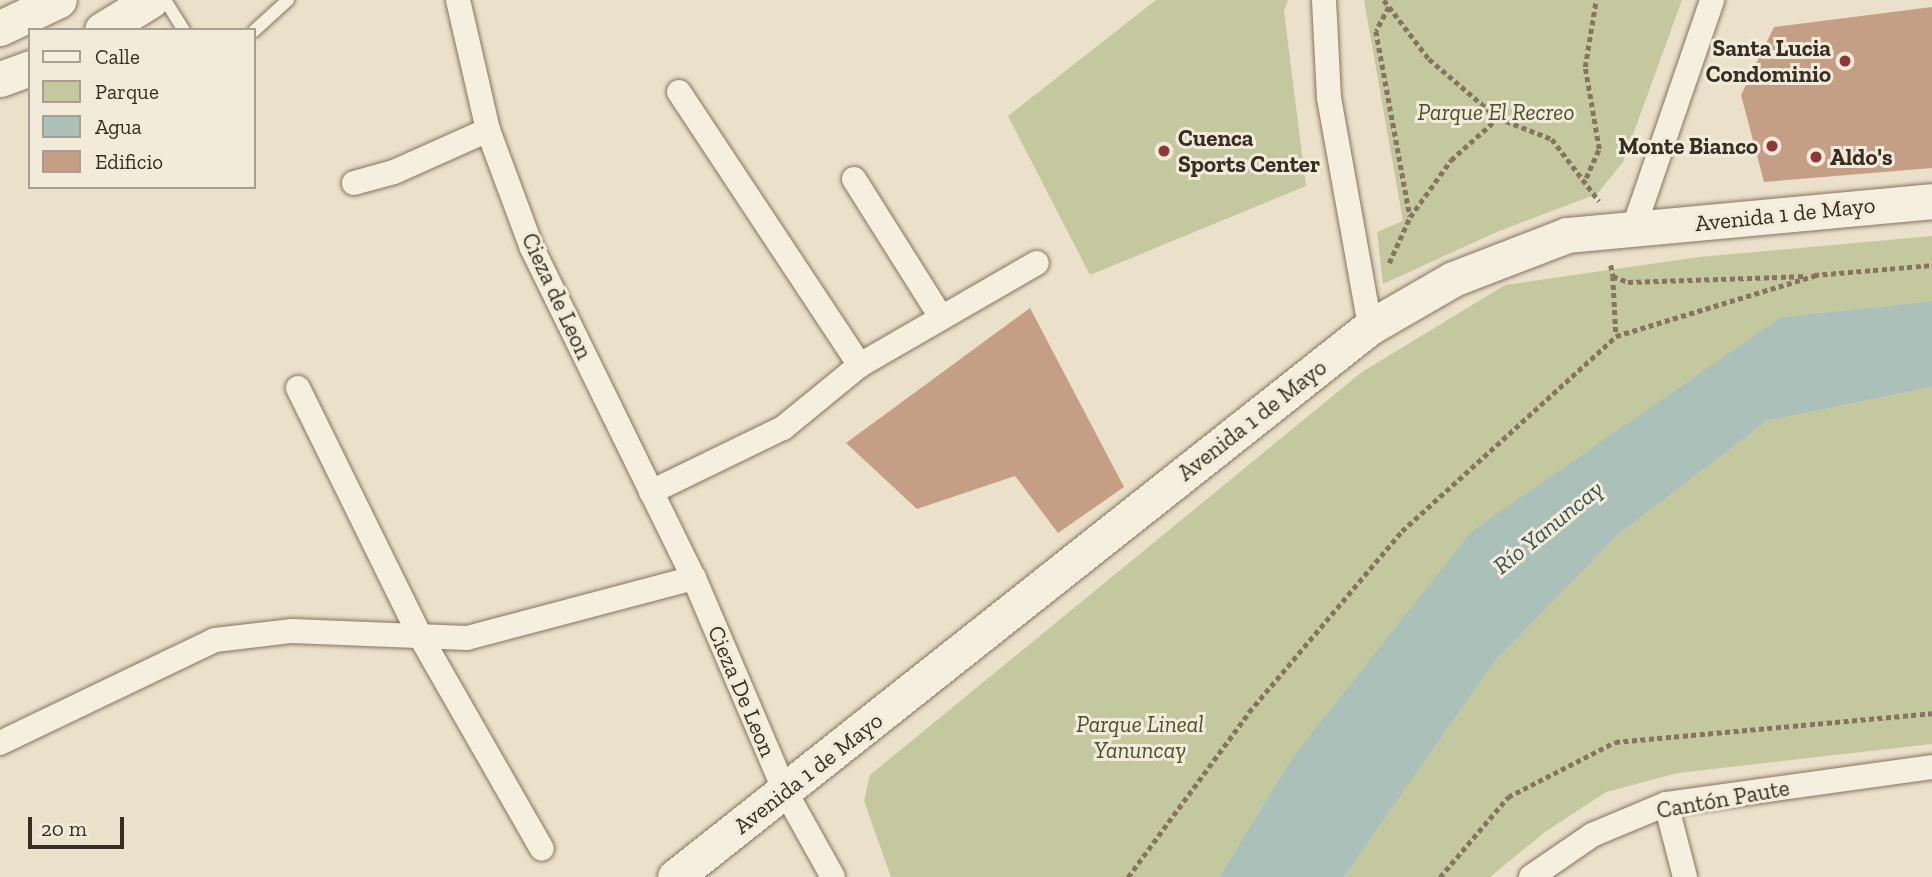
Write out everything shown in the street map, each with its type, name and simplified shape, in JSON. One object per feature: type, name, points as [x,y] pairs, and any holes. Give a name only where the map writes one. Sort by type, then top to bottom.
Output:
[{"type":"main road","points":[[0,28],[59,0]]},
{"type":"main road","points":[[105,28],[151,0]]},
{"type":"main road","points":[[0,79],[28,69]]},
{"type":"main road","name":"Avenida 1 de Mayo","points":[[675,877],[1370,327],[1485,265],[1567,235],[1932,201]]},
{"type":"street","name":"Cieza de Leon","points":[[458,0],[488,130],[532,248],[694,578]]},
{"type":"street","points":[[1324,0],[1329,98],[1370,327]]},
{"type":"street","points":[[1619,231],[1712,0]]},
{"type":"street","points":[[679,92],[860,365]]},
{"type":"street","points":[[354,183],[394,172],[488,130]]},
{"type":"street","points":[[854,179],[941,317]]},
{"type":"street","points":[[651,492],[783,428],[860,365],[1037,263]]},
{"type":"street","points":[[298,388],[420,636],[542,849]]},
{"type":"street","points":[[0,743],[215,640],[292,631],[420,636],[487,635],[694,578]]},
{"type":"street","name":"Cieza De Leon","points":[[694,578],[785,791],[833,877]]},
{"type":"street","name":"Cantón Paute","points":[[1537,874],[1592,835],[1666,804],[1932,767]]},
{"type":"street","points":[[1666,804],[1685,877]]},
{"type":"lane","points":[[165,0],[183,28]]},
{"type":"lane","points":[[256,28],[288,0]]},
{"type":"path","points":[[1384,0],[1429,59],[1498,118],[1552,139],[1597,194]]},
{"type":"path","points":[[1586,178],[1599,149],[1585,67],[1596,0]]},
{"type":"path","points":[[1389,7],[1376,31],[1410,217]]},
{"type":"path","points":[[1387,267],[1410,217],[1451,160],[1498,118]]},
{"type":"path","points":[[1616,336],[1614,276],[1619,231]]},
{"type":"path","points":[[1614,276],[1628,282],[1817,275],[1932,265]]},
{"type":"path","points":[[1128,877],[1249,712],[1402,531],[1616,336],[1817,275]]},
{"type":"path","points":[[1440,877],[1508,797],[1615,742],[1932,713]]},
{"type":"green space","name":"Cuenca Sports Center","points":[[1156,0],[1288,0],[1284,11],[1306,186],[1090,275],[1008,116]]},
{"type":"green space","name":"Parque El Recreo","points":[[1364,0],[1682,0],[1623,162],[1597,194],[1499,231],[1383,284],[1377,232],[1403,221]]},
{"type":"green space","name":"Parque Lineal Yanuncay","points":[[1932,236],[1932,301],[1781,317],[1292,758],[1219,877],[891,877],[864,801],[870,775],[1362,372],[1505,285],[1699,257]]},
{"type":"green space","points":[[1932,387],[1932,744],[1678,773],[1606,792],[1545,832],[1490,877],[1344,877],[1495,661],[1619,534],[1767,421]]},
{"type":"water","name":"Río Yanuncay","points":[[1932,301],[1932,387],[1767,421],[1619,534],[1495,661],[1344,877],[1219,877],[1292,758],[1472,531],[1781,317]]},
{"type":"building","name":"Santa Lucia Condominio","points":[[1932,7],[1932,168],[1764,182],[1741,95],[1774,27]]},
{"type":"building","points":[[1030,308],[1124,487],[1058,533],[1015,476],[917,509],[846,443]]},
{"type":"place","name":"Santa Lucia Condominio","points":[[1845,61]]},
{"type":"place","name":"Monte Bianco","points":[[1772,146]]},
{"type":"place","name":"Cuenca Sports Center","points":[[1164,151]]},
{"type":"place","name":"Aldo's","points":[[1816,157]]}]
